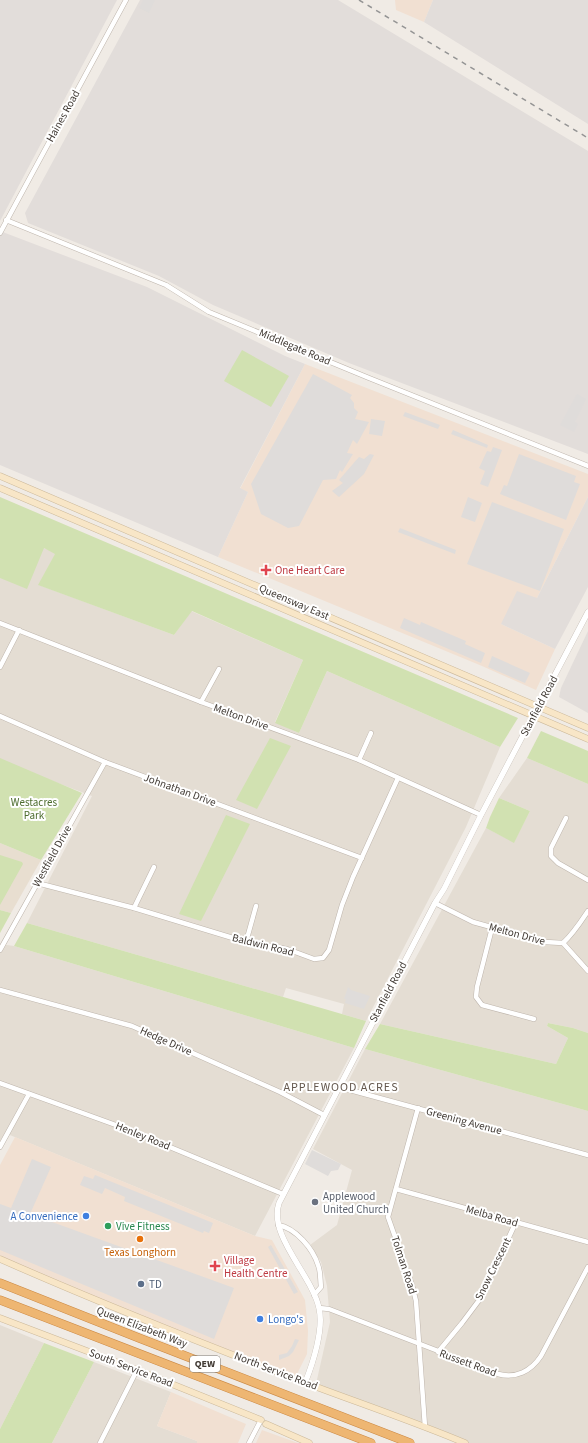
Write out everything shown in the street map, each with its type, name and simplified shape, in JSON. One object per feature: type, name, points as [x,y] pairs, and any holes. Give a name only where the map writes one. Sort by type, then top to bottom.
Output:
[{"type":"highway","name":"Queen Elizabeth Way","points":[[0,1283],[410,1443]]},
{"type":"highway","name":"QEW","points":[[0,1300],[371,1443]]},
{"type":"main road","name":"Queensway East","points":[[0,476],[588,728]]},
{"type":"main road","name":"Queensway East","points":[[0,488],[588,739]]},
{"type":"main road","name":"North Service Road","points":[[0,1259],[162,1328],[465,1443]]},
{"type":"main road","name":"South Service Road","points":[[0,1318],[137,1370],[264,1422],[309,1443]]},
{"type":"street","name":"Haines Road","points":[[0,233],[126,0]]},
{"type":"street","name":"Middlegate Road","points":[[6,220],[166,284],[209,312],[588,466]]},
{"type":"street","name":"Stanfield Road","points":[[305,1383],[318,1338],[319,1308],[314,1295],[283,1238],[278,1225],[277,1209],[283,1194],[324,1115],[435,903],[444,889],[481,815],[588,612]]},
{"type":"street","name":"Melton Drive","points":[[0,623],[201,702],[359,760],[481,815]]},
{"type":"street","points":[[0,666],[19,630]]},
{"type":"street","points":[[201,702],[219,670]]},
{"type":"street","name":"Johnathan Drive","points":[[0,716],[105,762],[362,858]]},
{"type":"street","points":[[359,760],[371,733]]},
{"type":"street","name":"Westfield Drive","points":[[0,950],[105,762]]},
{"type":"street","name":"Baldwin Road","points":[[38,883],[134,908],[246,942],[287,949],[314,960],[323,958],[327,955],[329,950],[342,905],[398,778]]},
{"type":"street","points":[[566,818],[551,848],[551,856],[558,863],[588,880]]},
{"type":"street","points":[[134,908],[154,867]]},
{"type":"street","name":"Melton Drive","points":[[435,903],[473,922],[546,942],[563,944]]},
{"type":"street","points":[[246,942],[256,906]]},
{"type":"street","points":[[588,912],[576,930],[563,944],[588,971]]},
{"type":"street","points":[[492,928],[477,986],[476,997],[482,1005],[534,1019]]},
{"type":"street","name":"Hedge Drive","points":[[0,990],[132,1026],[280,1092],[324,1115]]},
{"type":"street","name":"Henley Road","points":[[0,1083],[124,1128],[283,1194]]},
{"type":"street","name":"Greening Avenue","points":[[339,1087],[588,1155]]},
{"type":"street","points":[[0,1147],[29,1094]]},
{"type":"street","name":"Tolman Road","points":[[418,1108],[388,1217],[412,1285],[416,1301],[425,1427]]},
{"type":"street","name":"Melba Road","points":[[396,1189],[588,1242]]},
{"type":"street","name":"Snow Crescent","points":[[438,1352],[480,1299],[516,1222]]},
{"type":"street","points":[[278,1225],[294,1232],[312,1251],[319,1266],[321,1287],[314,1295]]},
{"type":"street","name":"Russett Road","points":[[319,1308],[329,1309],[438,1352],[504,1375],[516,1374],[531,1368],[541,1356],[588,1267]]},
{"type":"street","points":[[100,1443],[137,1370]]},
{"type":"street","points":[[249,1443],[264,1422]]},
{"type":"shaded area","points":[[0,0],[117,0],[0,221]]},
{"type":"shaded area","points":[[140,0],[338,0],[588,151],[588,454],[349,363],[213,305],[159,276],[28,223],[25,213]]},
{"type":"shaded area","points":[[143,0],[155,0],[149,13],[139,8]]},
{"type":"shaded area","points":[[395,0],[433,0],[424,22],[396,10]]},
{"type":"shaded area","points":[[433,0],[588,0],[588,124],[424,22]]},
{"type":"shaded area","points":[[0,231],[147,287],[285,356],[305,364],[240,488],[248,492],[218,557],[0,465]]},
{"type":"shaded area","points":[[305,364],[588,474],[588,497],[537,598],[501,624],[555,649],[536,690],[482,666],[218,557],[248,492],[240,489]]},
{"type":"shaded area","points":[[313,374],[352,395],[350,398],[354,403],[354,408],[358,412],[355,419],[369,422],[357,444],[353,440],[347,453],[353,454],[342,472],[340,470],[336,479],[323,480],[299,526],[288,528],[261,514],[251,484]]},
{"type":"shaded area","points":[[577,394],[586,399],[575,422],[578,424],[574,432],[560,425]]},
{"type":"shaded area","points":[[405,412],[440,425],[438,429],[403,416]]},
{"type":"shaded area","points":[[371,419],[385,421],[382,436],[369,434]]},
{"type":"shaded area","points":[[453,430],[488,445],[487,448],[451,434]]},
{"type":"shaded area","points":[[493,447],[502,450],[488,487],[480,484],[485,471],[479,468],[487,451],[491,452]]},
{"type":"shaded area","points":[[370,454],[374,455],[364,474],[339,497],[332,491],[343,483],[339,480],[359,457],[364,459]]},
{"type":"shaded area","points":[[519,454],[576,476],[574,482],[580,484],[566,520],[500,494],[504,485],[507,486]]},
{"type":"shaded area","points":[[468,497],[482,503],[475,522],[461,517]]},
{"type":"shaded area","points":[[588,497],[588,587],[555,649],[501,624],[517,591],[537,598]]},
{"type":"shaded area","points":[[492,502],[564,529],[540,591],[467,564]]},
{"type":"shaded area","points":[[400,528],[456,550],[455,554],[398,532]]},
{"type":"shaded area","points":[[0,530],[56,553],[39,585],[174,635],[191,611],[303,660],[275,722],[299,733],[327,671],[500,747],[466,827],[366,1021],[342,1014],[344,1004],[286,988],[283,997],[27,923],[92,796],[0,761]]},
{"type":"shaded area","points":[[404,618],[420,625],[421,622],[466,641],[465,644],[485,653],[481,663],[400,628]]},
{"type":"shaded area","points":[[588,631],[588,713],[559,697],[561,688]]},
{"type":"shaded area","points":[[492,656],[530,673],[525,683],[488,667]]},
{"type":"shaded area","points":[[527,758],[588,784],[588,1033],[573,1028],[548,1023],[547,1026],[568,1038],[556,1064],[380,1024],[486,828],[514,842],[530,811],[499,798]]},
{"type":"shaded area","points":[[0,843],[41,860],[11,913],[0,910]]},
{"type":"shaded area","points":[[0,944],[14,946],[354,1048],[255,1236],[5,1133],[0,1141]]},
{"type":"shaded area","points":[[348,987],[351,990],[370,996],[364,1009],[345,1003],[346,999],[344,999]]},
{"type":"shaded area","points":[[365,1049],[588,1111],[588,1443],[464,1443],[316,1384],[330,1322],[327,1286],[321,1262],[310,1245],[337,1225],[352,1170],[313,1149]]},
{"type":"shaded area","points":[[15,1137],[255,1236],[272,1240],[305,1300],[308,1331],[307,1354],[296,1376],[0,1262],[0,1165]]},
{"type":"shaded area","points":[[312,1150],[341,1164],[338,1170],[331,1171],[328,1176],[305,1164]]},
{"type":"shaded area","points":[[32,1159],[51,1167],[30,1214],[234,1288],[214,1339],[0,1250],[0,1204],[11,1208]]},
{"type":"shaded area","points":[[95,1175],[213,1223],[209,1233],[204,1231],[203,1233],[124,1201],[125,1197],[105,1188],[102,1194],[80,1185],[84,1176],[93,1179]]},
{"type":"shaded area","points":[[271,1245],[298,1292],[294,1294],[268,1247]]},
{"type":"shaded area","points":[[0,1325],[44,1343],[0,1429]]},
{"type":"shaded area","points":[[295,1339],[299,1340],[293,1352],[289,1356],[279,1360],[279,1355],[287,1353]]},
{"type":"shaded area","points":[[94,1362],[171,1392],[157,1426],[197,1441],[197,1443],[52,1443]]},
{"type":"shaded area","points":[[171,1392],[246,1424],[238,1443],[197,1443],[197,1441],[157,1426]]},
{"type":"shaded area","points":[[262,1430],[298,1443],[256,1443]]},
{"type":"green space","points":[[242,350],[289,376],[271,407],[224,381]]},
{"type":"green space","points":[[0,497],[518,718],[500,747],[327,671],[299,733],[275,723],[303,660],[192,611],[174,635],[38,585],[55,554],[44,548],[27,589],[0,578]]},
{"type":"green space","points":[[541,731],[588,751],[588,784],[527,758]]},
{"type":"green space","points":[[270,738],[291,746],[257,809],[236,800]]},
{"type":"green space","name":"Westacres Park","points":[[0,758],[82,793],[41,860],[0,843]]},
{"type":"green space","points":[[499,798],[530,811],[514,843],[486,828]]},
{"type":"green space","points":[[226,815],[250,824],[201,921],[179,914]]},
{"type":"green space","points":[[0,855],[22,862],[23,864],[0,905]]},
{"type":"green space","points":[[0,910],[11,913],[0,933]]},
{"type":"green space","points":[[27,923],[366,1021],[354,1048],[14,946]]},
{"type":"green space","points":[[548,1023],[573,1028],[588,1033],[588,1111],[365,1049],[380,1024],[556,1064],[568,1038],[547,1026]]},
{"type":"green space","points":[[44,1343],[94,1362],[52,1443],[0,1443],[0,1429]]},
{"type":"railway","points":[[359,0],[588,138]]},
{"type":"place","name":"One Heart Care","points":[[266,570]]},
{"type":"place","name":"Applewood United Church","points":[[315,1202]]},
{"type":"place","name":"A Convenience","points":[[86,1216]]},
{"type":"place","name":"Vive Fitness","points":[[108,1226]]},
{"type":"place","name":"Texas Longhorn","points":[[140,1239]]},
{"type":"place","name":"Village Health Centre","points":[[215,1266]]},
{"type":"place","name":"TD","points":[[141,1284]]},
{"type":"place","name":"Longo's","points":[[260,1319]]},
{"type":"district","name":"APPLEWOOD ACRES","points":[[341,1087]]}]
